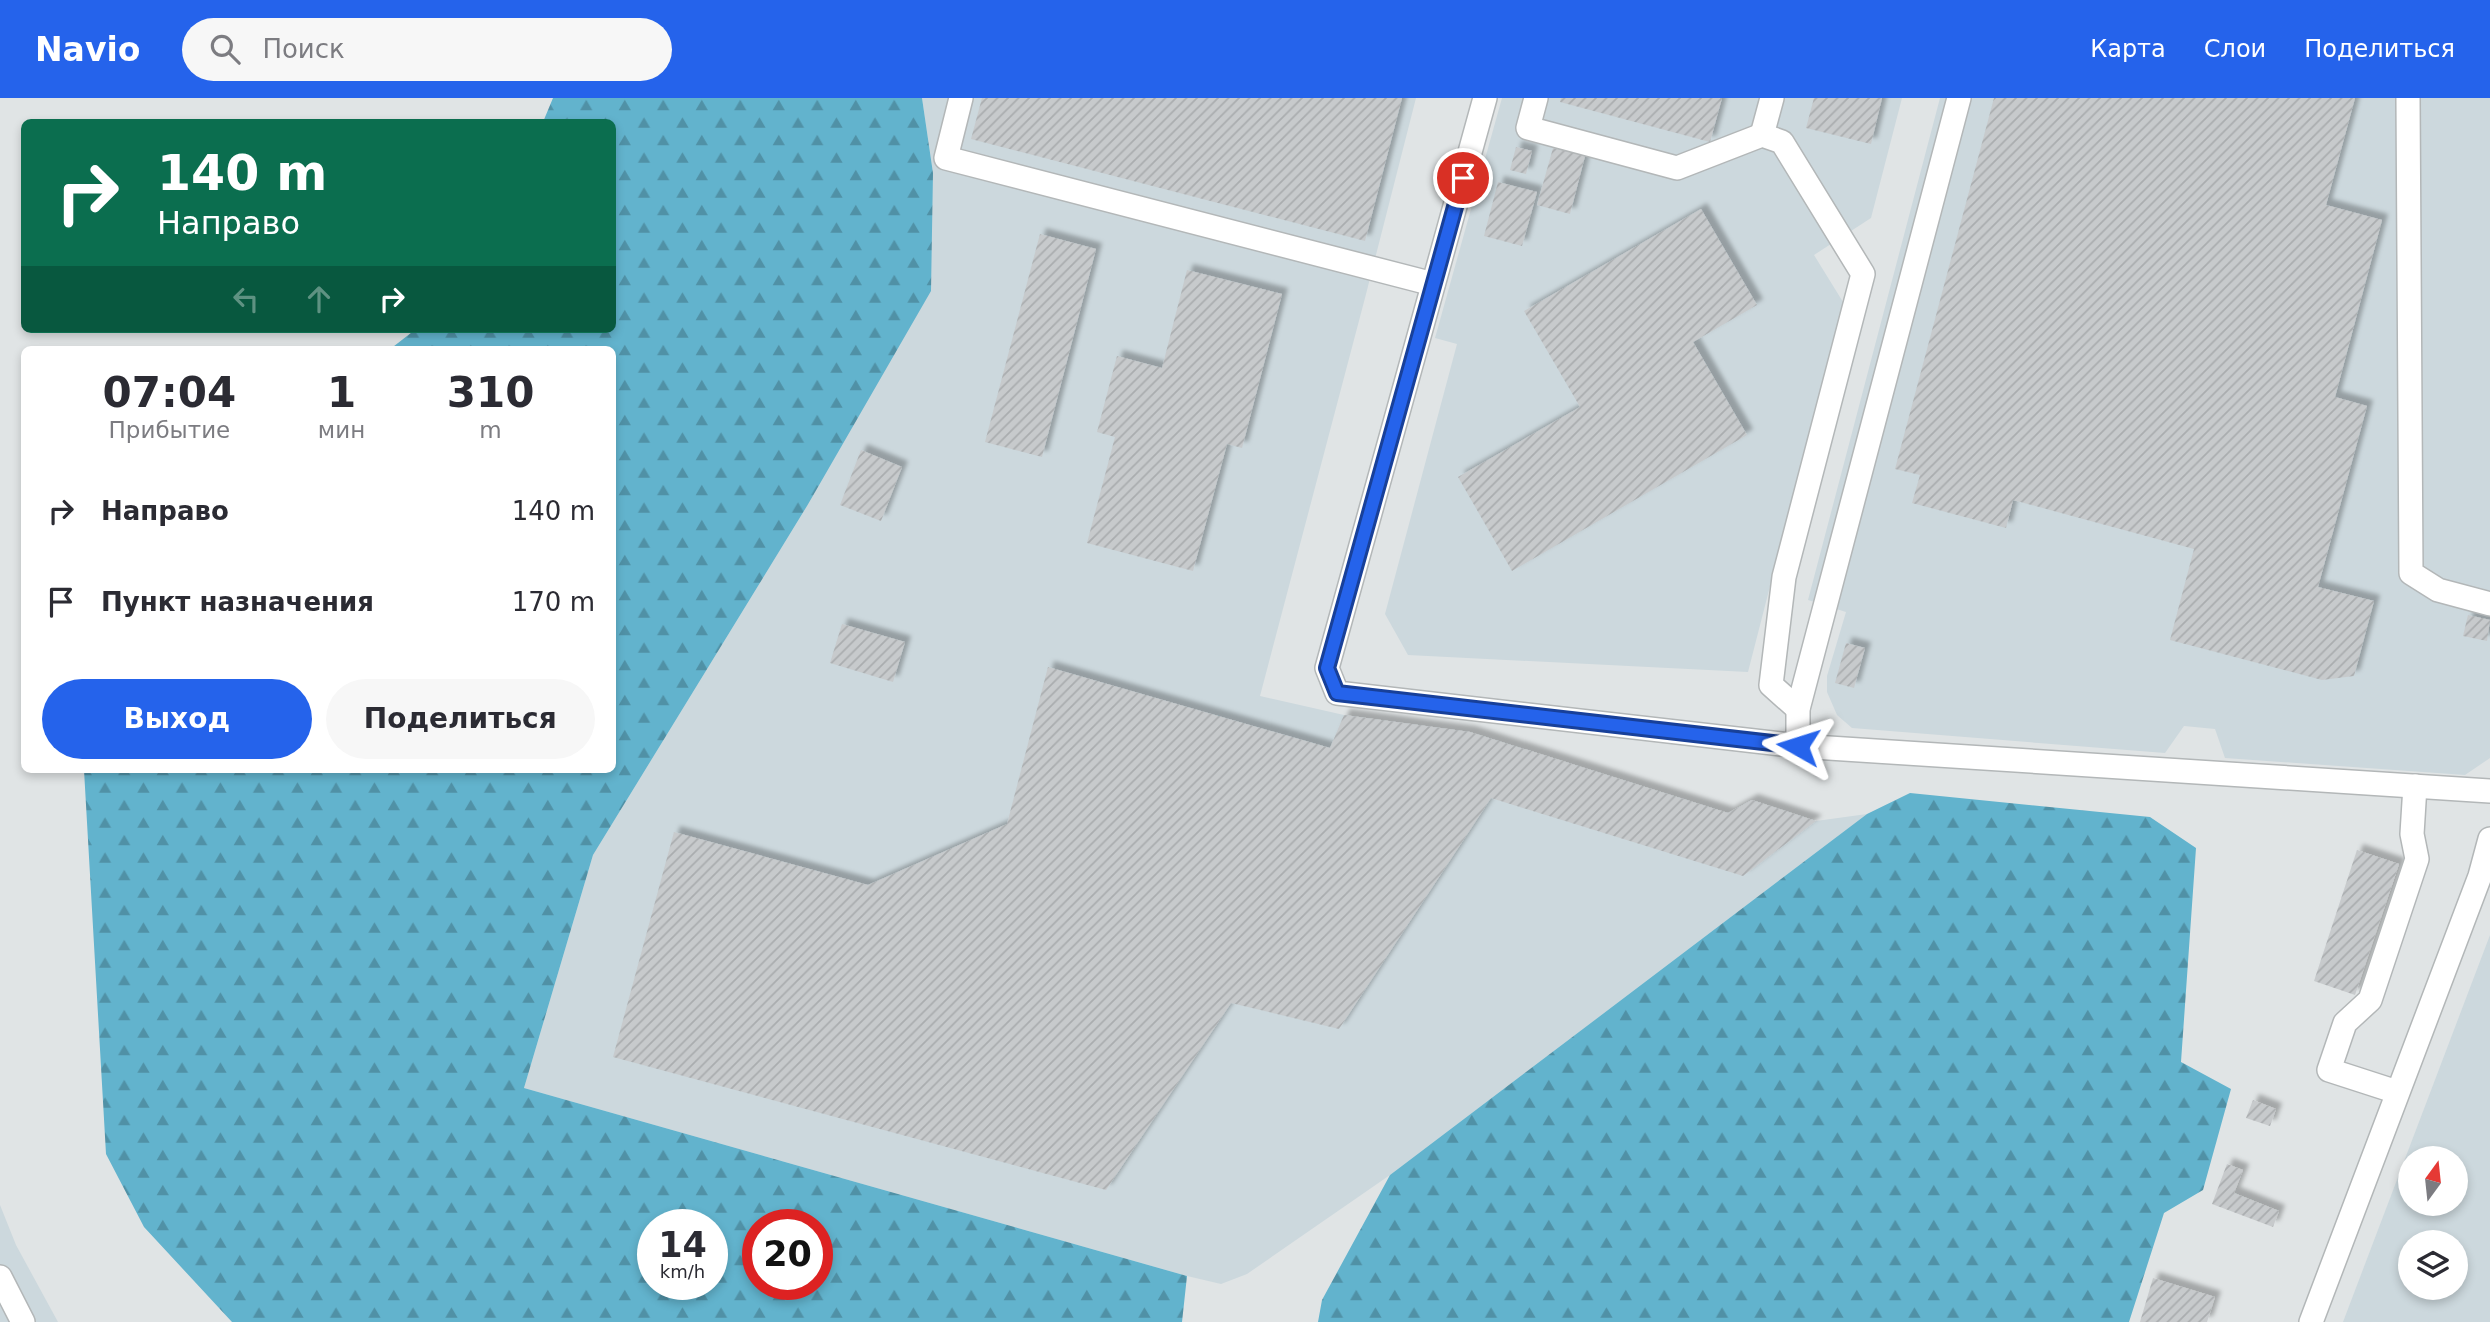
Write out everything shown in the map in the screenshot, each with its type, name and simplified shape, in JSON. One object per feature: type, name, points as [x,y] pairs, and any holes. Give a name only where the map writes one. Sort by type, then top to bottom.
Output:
[{"type":"street","points":[[961,98],[946,158],[1433,284]]},
{"type":"street","points":[[1485,98],[1327,668],[1337,693],[1798,746],[2490,791]]},
{"type":"street","points":[[1536,98],[1528,128],[1676,168],[1762,135],[1782,142],[1863,274],[1784,577],[1771,685],[1798,709]]},
{"type":"street","points":[[1762,135],[1772,98]]},
{"type":"street","points":[[1798,746],[1798,709],[1959,98]]},
{"type":"street","points":[[2408,98],[2411,573],[2438,590],[2490,604]]},
{"type":"street","points":[[2397,1093],[2329,1070],[2345,1023],[2370,1000],[2417,859],[2412,834],[2415,786]]},
{"type":"street","points":[[2311,1322],[2480,876],[2490,839]]},
{"type":"street","points":[[0,1278],[23,1322]]},
{"type":"shaded area","points":[[922,98],[1416,98],[1260,696],[1344,715],[1470,732],[1728,813],[1752,800],[1816,821],[1867,814],[1390,1175],[1247,1274],[1221,1284],[524,1088],[593,855],[807,506],[933,173]]},
{"type":"shaded area","points":[[1502,98],[1902,98],[1871,218],[1814,255],[1843,302],[1748,672],[1408,655],[1385,614],[1457,344],[1435,338]]},
{"type":"shaded area","points":[[1940,98],[2490,98],[2490,758],[2465,775],[2225,758],[2215,729],[2184,726],[2165,753],[1852,728],[1837,715],[1827,692],[1827,676],[1846,612],[1808,600]]},
{"type":"shaded area","points":[[2490,935],[2490,1322],[2343,1322],[2398,1177],[2398,1216],[2468,1216],[2468,1146],[2410,1146]]},
{"type":"shaded area","points":[[0,1205],[16,1245],[58,1322],[0,1322]]},
{"type":"green space","points":[[553,98],[922,98],[933,173],[931,291],[807,506],[593,855],[524,1088],[1187,1276],[1182,1322],[232,1322],[144,1227],[106,1154],[84,773],[616,773],[616,346],[394,346],[411,333],[616,333],[616,119],[544,119]]},
{"type":"green space","points":[[1910,793],[2150,817],[2196,848],[2181,1062],[2231,1089],[2203,1190],[2164,1213],[2129,1322],[1318,1322],[1322,1300],[1390,1175],[1867,814]]},
{"type":"building","points":[[982,98],[1402,98],[1365,241],[971,139]]},
{"type":"building","points":[[1561,98],[1722,98],[1710,142],[1560,102]]},
{"type":"building","points":[[1814,98],[1882,98],[1871,144],[1806,128]]},
{"type":"building","points":[[1994,98],[2355,98],[2326,205],[2382,220],[2335,397],[2367,406],[2318,587],[2374,601],[2354,676],[2322,680],[2170,640],[2194,549],[2013,500],[2006,528],[1912,503],[1920,475],[1895,469]]},
{"type":"building","points":[[1516,147],[1532,151],[1526,174],[1510,170]]},
{"type":"building","points":[[1553,148],[1585,156],[1570,214],[1537,205]]},
{"type":"building","points":[[1498,182],[1537,192],[1522,246],[1484,236]]},
{"type":"building","points":[[1701,209],[1757,305],[1693,342],[1747,435],[1512,571],[1458,477],[1580,407],[1524,311]]},
{"type":"building","points":[[1040,234],[1096,249],[1042,457],[985,442]]},
{"type":"building","points":[[1187,270],[1282,294],[1242,448],[1227,444],[1193,571],[1087,543],[1115,437],[1097,432],[1117,356],[1162,368]]},
{"type":"building","points":[[861,450],[902,467],[881,521],[840,505]]},
{"type":"building","points":[[2468,615],[2490,620],[2487,641],[2463,636]]},
{"type":"building","points":[[842,624],[905,642],[893,682],[830,663]]},
{"type":"building","points":[[1846,643],[1865,648],[1854,688],[1835,683]]},
{"type":"building","points":[[1048,667],[1330,748],[1344,715],[1470,732],[1728,813],[1752,800],[1816,821],[1743,876],[1491,798],[1339,1029],[1231,1003],[1106,1190],[613,1057],[674,832],[868,885],[1007,824]]},
{"type":"building","points":[[2357,850],[2399,864],[2355,995],[2314,981]]},
{"type":"building","points":[[2253,1100],[2276,1109],[2270,1126],[2246,1118]]},
{"type":"building","points":[[2227,1164],[2243,1170],[2234,1193],[2279,1211],[2273,1227],[2212,1204]]},
{"type":"building","points":[[2153,1278],[2215,1297],[2207,1322],[2140,1322]]},
{"type":"route","points":[[1463,178],[1327,668],[1337,693],[1798,746]]}]
